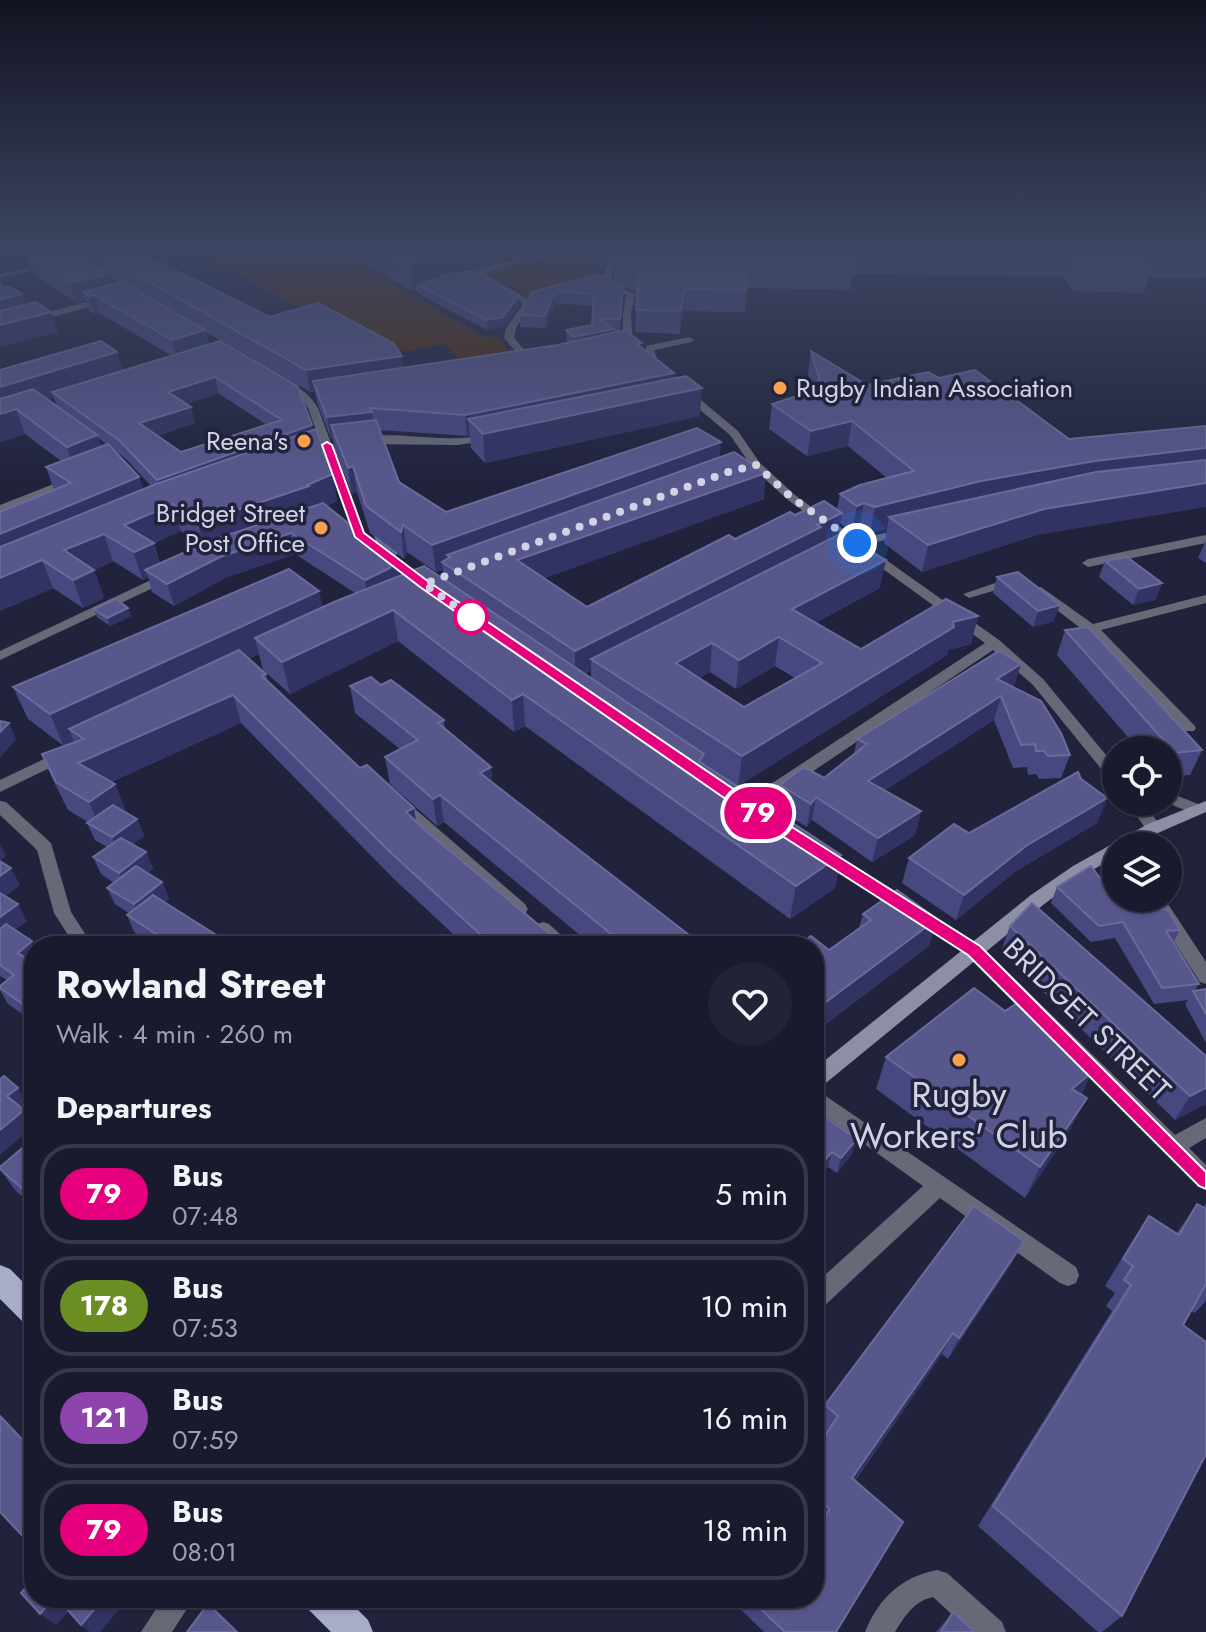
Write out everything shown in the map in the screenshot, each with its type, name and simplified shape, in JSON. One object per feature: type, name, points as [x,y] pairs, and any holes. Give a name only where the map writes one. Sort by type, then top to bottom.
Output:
[{"type":"main road","points":[[0,1279],[24,1303]]},
{"type":"main road","points":[[331,1608],[356,1632]]},
{"type":"street","points":[[514,324],[509,338],[531,363]]},
{"type":"street","points":[[626,324],[623,345],[649,348],[689,340]]},
{"type":"street","points":[[649,348],[657,369],[734,433],[756,465],[792,498],[994,643],[1038,682],[1102,758]]},
{"type":"street","points":[[516,366],[546,362]]},
{"type":"street","points":[[268,376],[307,398],[322,395]]},
{"type":"street","points":[[676,400],[691,397]]},
{"type":"street","points":[[307,398],[321,448],[359,534],[428,587]]},
{"type":"street","points":[[321,448],[392,438],[467,443],[497,437]]},
{"type":"street","points":[[738,470],[756,465]]},
{"type":"street","points":[[0,509],[80,477]]},
{"type":"street","points":[[335,513],[349,509]]},
{"type":"street","points":[[857,543],[916,528]]},
{"type":"street","points":[[1088,563],[1206,539]]},
{"type":"street","points":[[842,550],[858,561]]},
{"type":"street","points":[[1125,554],[1143,571]]},
{"type":"street","points":[[0,656],[178,571]]},
{"type":"street","points":[[969,594],[1006,581],[1027,581],[1091,629],[1189,728]]},
{"type":"street","points":[[1091,629],[1206,599]]},
{"type":"street","points":[[748,807],[994,643]]},
{"type":"street","points":[[0,787],[80,747]]},
{"type":"street","points":[[387,794],[552,936]]},
{"type":"street","points":[[1182,802],[1202,808]]},
{"type":"street","points":[[0,806],[45,847],[63,913],[78,936]]},
{"type":"street","points":[[1147,832],[1202,808]]},
{"type":"street","points":[[1145,816],[1154,828]]},
{"type":"street","name":"BRIDGET STREET","points":[[812,846],[974,950],[1206,1179]]},
{"type":"street","points":[[824,1073],[1047,892],[1102,859]]},
{"type":"street","points":[[1164,912],[1206,977]]},
{"type":"street","points":[[824,1104],[1068,1275]]},
{"type":"street","points":[[1174,1146],[1206,1127]]},
{"type":"street","points":[[824,1291],[938,1186]]},
{"type":"street","points":[[879,1632],[901,1599],[915,1586],[937,1583],[992,1632]]},
{"type":"street","points":[[155,1632],[173,1608]]},
{"type":"shaded area","points":[[326,324],[462,324],[484,337],[498,337],[513,357],[464,365],[446,344],[381,355]]},
{"type":"building","points":[[145,324],[195,324],[205,330],[172,340]]},
{"type":"building","points":[[224,324],[358,324],[393,343],[402,356],[306,370]]},
{"type":"building","points":[[607,324],[613,329],[574,337],[566,330]]},
{"type":"building","points":[[625,330],[642,343],[637,344],[674,373],[465,415],[370,408],[372,412],[327,417],[313,381],[558,345]]},
{"type":"building","points":[[101,341],[117,352],[0,387],[0,370]]},
{"type":"building","points":[[220,341],[297,386],[312,425],[157,480],[120,441],[52,392]],"holes":[[[215,377],[282,420],[181,452],[139,423],[191,407],[168,392]]]},
{"type":"building","points":[[811,351],[867,385],[928,372],[939,378],[975,370],[1069,439],[1206,426],[1206,448],[1095,461],[981,481],[875,507],[864,503],[857,506],[840,494],[860,485],[914,471],[852,421],[811,431],[772,404],[822,388]]},
{"type":"building","points":[[686,376],[702,388],[483,434],[468,419]]},
{"type":"building","points":[[33,389],[97,435],[67,447],[16,409],[0,414],[0,399]]},
{"type":"building","points":[[376,420],[399,482],[446,512],[697,428],[721,442],[432,545],[403,525],[401,532],[366,506],[353,466],[348,468],[331,425]]},
{"type":"building","points":[[316,429],[333,474],[309,486],[198,523],[173,504],[124,525],[154,543],[134,552],[104,534],[64,550],[94,570],[73,580],[42,560],[0,578],[0,547],[156,484]]},
{"type":"building","points":[[108,444],[139,477],[0,534],[0,512],[71,483],[46,467]]},
{"type":"building","points":[[734,452],[766,473],[517,560],[587,607],[729,535],[735,539],[790,512],[795,515],[824,501],[842,513],[817,525],[821,527],[575,651],[442,562],[450,557],[447,555]]},
{"type":"building","points":[[1206,460],[1206,483],[1044,509],[928,545],[889,517],[1096,472]]},
{"type":"building","points":[[323,503],[378,547],[376,538],[396,553],[390,568],[365,580],[291,533],[220,557],[167,584],[145,570],[210,541]]},
{"type":"building","points":[[838,535],[886,560],[792,609],[861,649],[946,599],[978,616],[953,622],[954,627],[742,756],[591,659]],"holes":[[[779,637],[822,663],[744,707],[676,663],[712,643],[739,660]]]},
{"type":"building","points":[[1127,557],[1162,583],[1139,589],[1105,561]]},
{"type":"building","points":[[424,566],[704,754],[699,761],[841,855],[796,886],[523,694],[512,700],[393,610],[282,662],[255,638]]},
{"type":"building","points":[[289,569],[319,591],[50,714],[13,687]]},
{"type":"building","points":[[1018,572],[1060,605],[1038,611],[997,577]]},
{"type":"building","points":[[116,599],[128,608],[107,618],[94,609]]},
{"type":"building","points":[[1088,627],[1202,750],[1182,752],[1182,736],[1160,736],[1065,630]]},
{"type":"building","points":[[239,650],[266,674],[262,676],[360,768],[367,765],[414,808],[406,812],[426,831],[552,936],[482,936],[389,851],[233,695],[78,763],[115,784],[89,802],[56,782],[42,754],[84,739],[69,729]]},
{"type":"building","points":[[999,651],[1021,664],[997,679],[1041,701],[1061,733],[1070,755],[1048,756],[1044,751],[1036,751],[1035,744],[1021,745],[1001,696],[868,781],[921,811],[878,838],[816,797],[811,804],[780,785],[804,767],[824,778],[867,744],[857,739]]},
{"type":"building","points":[[371,677],[381,685],[391,680],[444,720],[438,723],[491,767],[480,773],[690,936],[614,936],[440,795],[433,799],[385,757],[418,740],[350,686]]},
{"type":"building","points":[[0,721],[9,723],[0,732]]},
{"type":"building","points":[[1078,772],[1081,779],[1102,794],[1102,801],[1026,846],[964,895],[909,858],[954,824],[969,833]]},
{"type":"building","points":[[113,805],[137,819],[112,837],[87,823]]},
{"type":"building","points":[[121,838],[146,852],[119,873],[93,857]]},
{"type":"building","points":[[0,861],[11,868],[0,876]]},
{"type":"building","points":[[136,866],[162,882],[134,904],[107,888]]},
{"type":"building","points":[[1091,866],[1102,880],[1102,912],[1169,912],[1180,930],[1166,931],[1199,984],[1162,988],[1123,922],[1099,926],[1057,887]]},
{"type":"building","points":[[897,890],[937,919],[824,1004],[824,946],[829,950],[871,920],[863,914]]},
{"type":"building","points":[[0,893],[18,904],[0,917]]},
{"type":"building","points":[[153,895],[218,936],[159,936],[127,915]]},
{"type":"building","points":[[1032,903],[1206,1056],[1206,1088],[1190,1096],[1010,926]]},
{"type":"building","points":[[6,924],[24,936],[24,948],[18,953],[24,957],[24,1005],[0,988],[14,975],[0,965],[0,929]]},
{"type":"building","points":[[974,988],[1005,1011],[1020,1001],[1092,1072],[1072,1089],[1087,1098],[1040,1167],[886,1057]]},
{"type":"building","points":[[1206,989],[1206,1014],[1193,991]]},
{"type":"building","points":[[4,1076],[18,1088],[7,1096],[24,1110],[0,1130],[0,1079]]},
{"type":"building","points":[[826,1118],[857,1139],[841,1158],[832,1152],[824,1161]]},
{"type":"building","points":[[24,1147],[24,1190],[0,1169]]},
{"type":"building","points":[[1197,1204],[1206,1209],[1206,1284],[1183,1325],[1206,1342],[1206,1454],[1122,1616],[993,1506],[1131,1285],[1124,1280],[1133,1266],[1123,1259],[1149,1216],[1179,1235]]},
{"type":"building","points":[[974,1206],[1024,1241],[959,1338],[953,1333],[852,1478],[903,1522],[836,1632],[785,1632],[760,1608],[824,1608],[824,1518],[830,1509],[824,1504],[824,1437],[838,1416],[825,1405]]},
{"type":"building","points":[[0,1416],[24,1441],[24,1537],[0,1512]]},
{"type":"building","points":[[66,1608],[95,1608],[81,1625]]},
{"type":"building","points":[[205,1608],[212,1608],[237,1632],[187,1632]]},
{"type":"building","points":[[953,1612],[975,1632],[941,1632]]},
{"type":"bus line","name":"79","points":[[327,445],[359,534],[424,584],[748,807],[974,950],[1206,1179]]},
{"type":"place","name":"Rugby Indian Association","points":[[780,388]]},
{"type":"place","name":"Reena's","points":[[304,441]]},
{"type":"place","name":"Bridget Street Post Office","points":[[321,528]]},
{"type":"place","name":"Rugby Workers' Club","points":[[959,1060]]},
{"type":"route","points":[[471,617],[474,619],[424,584],[728,472],[756,465],[792,498],[857,543]]}]
